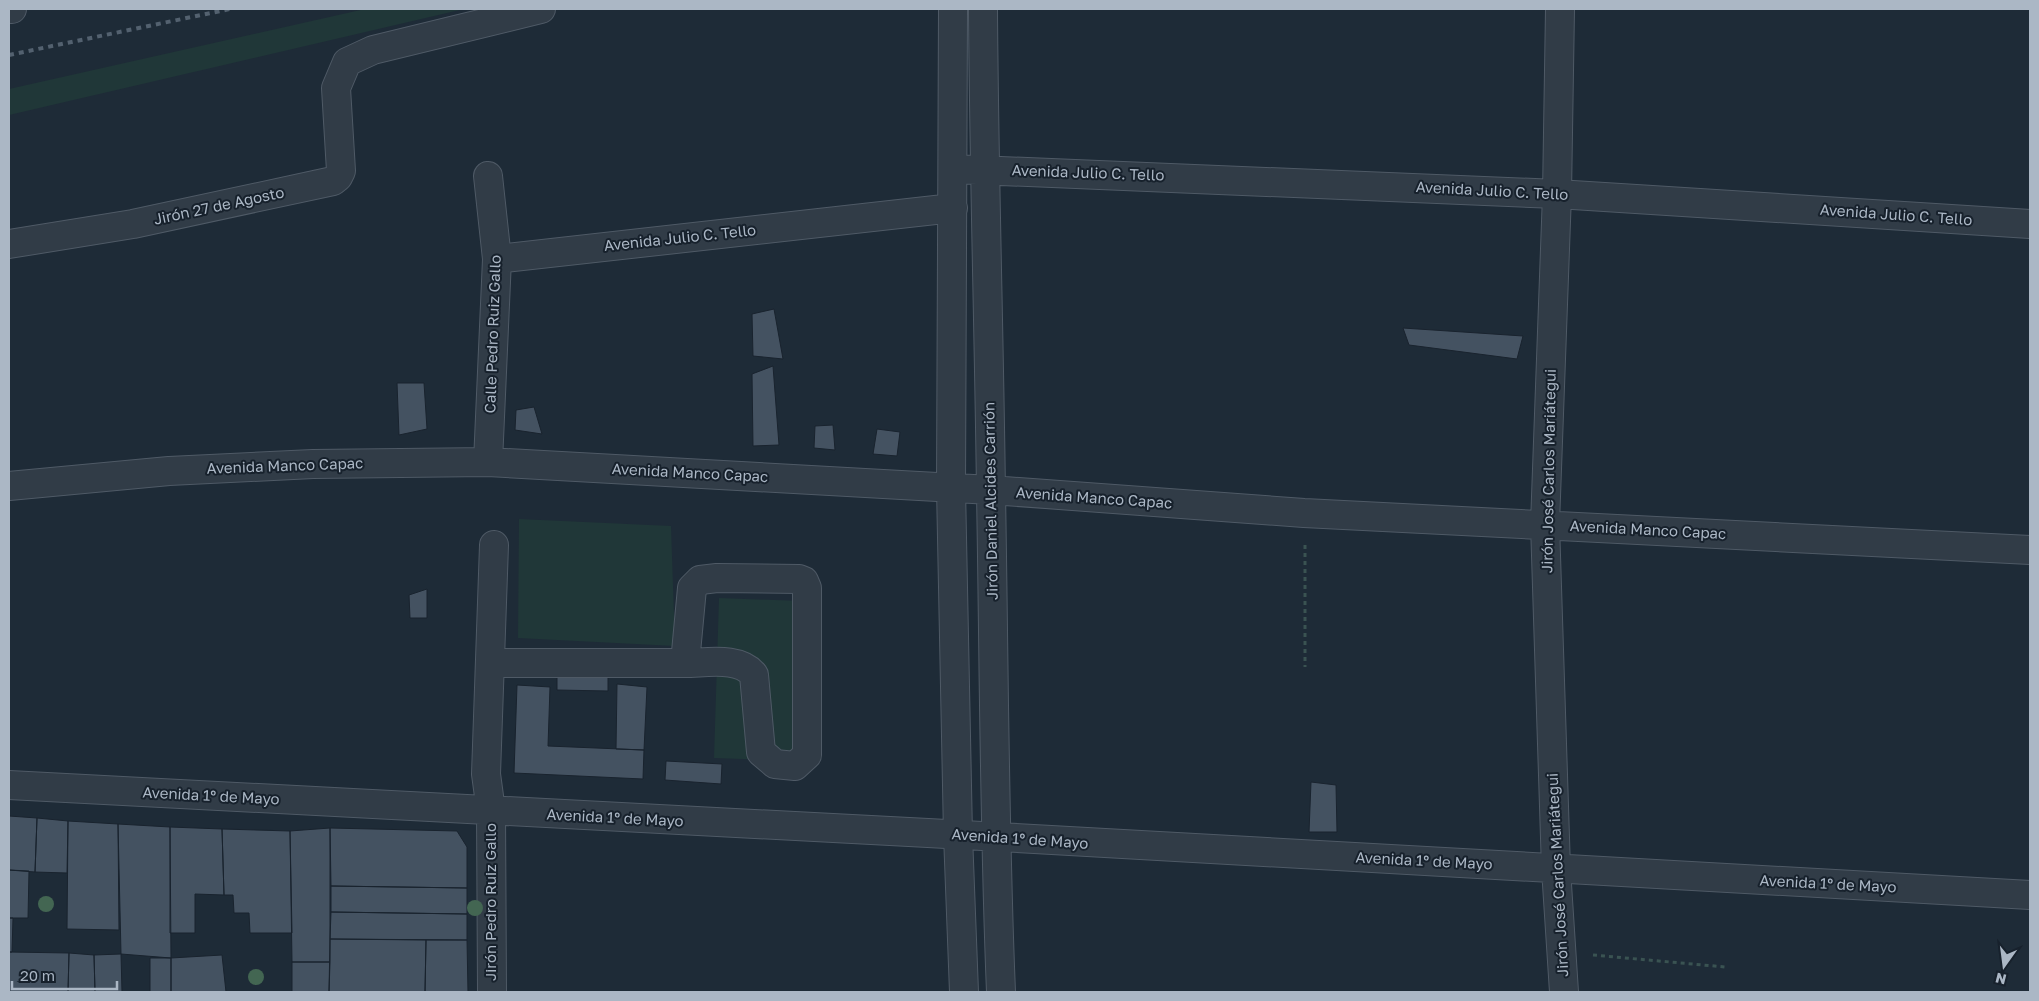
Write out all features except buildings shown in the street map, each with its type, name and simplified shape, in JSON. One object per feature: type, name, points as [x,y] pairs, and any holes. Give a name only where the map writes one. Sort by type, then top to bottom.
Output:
[{"type":"street","name":"Jirón 27 de Agosto","points":[[9,244],[133,224],[333,181],[341,171],[336,88],[347,62],[373,50],[541,9]]},
{"type":"street","points":[[954,9],[951,488],[958,835],[964,992]]},
{"type":"street","name":"Jirón Daniel Alcides Carrión","points":[[983,9],[995,838],[1001,992]]},
{"type":"street","name":"Jirón José Carlos Mariátegui","points":[[1560,9],[1557,194],[1545,524],[1556,869],[1564,992]]},
{"type":"street","name":"Avenida Julio C. Tello","points":[[954,169],[1557,194],[2030,224]]},
{"type":"street","name":"Calle Pedro Ruiz Gallo","points":[[488,176],[497,259],[488,462]]},
{"type":"street","name":"Avenida Julio C. Tello","points":[[497,259],[953,208]]},
{"type":"street","name":"Avenida Manco Capac","points":[[9,486],[168,471],[313,464],[488,462],[991,490],[1304,513],[2030,550]]},
{"type":"street","name":"Jirón Pedro Ruiz Gallo","points":[[492,992],[491,812],[486,774],[494,545]]},
{"type":"street","points":[[490,664],[739,664],[749,668],[754,675],[761,752],[775,764],[795,766],[807,755],[807,588],[804,581],[799,578],[717,578],[700,580],[692,588],[685,663]]},
{"type":"street","name":"Avenida 1º de Mayo","points":[[9,785],[491,812],[958,835],[2030,895]]},
{"type":"path","points":[[1304,513],[1305,667]]},
{"type":"path","points":[[1562,952],[1725,967]]},
{"type":"green space","points":[[365,9],[464,9],[9,115],[9,89]]},
{"type":"green space","points":[[519,519],[671,526],[675,646],[518,638]]},
{"type":"green space","points":[[719,598],[801,601],[796,761],[714,758]]},
{"type":"railway","points":[[9,55],[230,9]]}]
